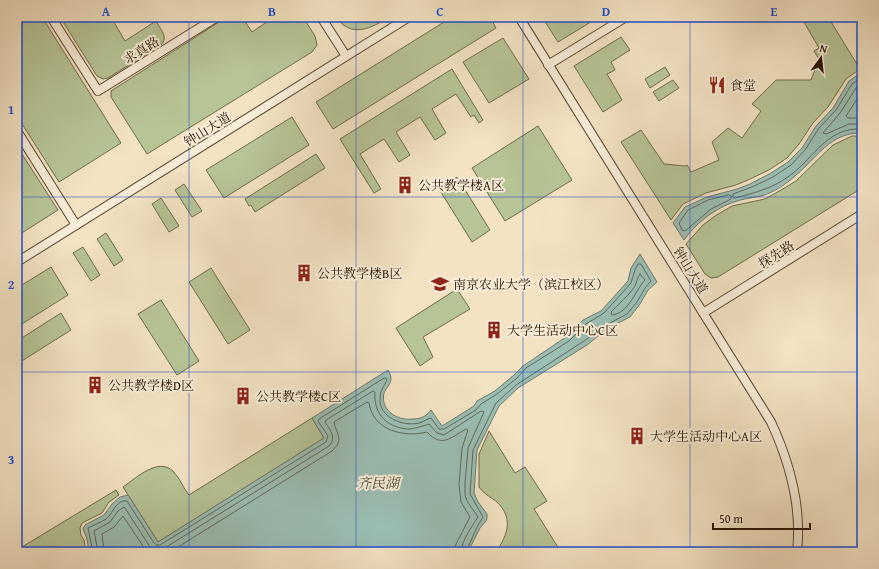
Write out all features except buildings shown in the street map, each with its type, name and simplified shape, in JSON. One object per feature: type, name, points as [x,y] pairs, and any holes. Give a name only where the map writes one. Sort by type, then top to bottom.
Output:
[{"type":"lane","name":"求真路","points":[[52,17],[98,91],[217,17]]},
{"type":"lane","points":[[321,17],[346,56]]},
{"type":"lane","name":"钟山大道","points":[[17,262],[409,17]]},
{"type":"lane","name":"钟山大道","points":[[519,17],[762,406],[779,439],[794,491],[798,528],[796,552]]},
{"type":"lane","points":[[548,65],[626,17]]},
{"type":"lane","points":[[17,131],[19,141],[76,225]]},
{"type":"lane","name":"探先路","points":[[703,313],[862,214]]},
{"type":"green space","points":[[17,17],[42,17],[121,143],[59,182],[17,116]]},
{"type":"green space","points":[[60,17],[111,17],[125,41],[156,21],[163,33],[164,39],[161,45],[108,78],[103,79],[97,76]]},
{"type":"green space","points":[[227,17],[242,17],[252,32],[274,17],[303,17],[315,36],[317,45],[312,52],[147,154],[111,97],[111,91]]},
{"type":"green space","points":[[336,17],[389,17],[369,28],[355,30],[342,24]]},
{"type":"green space","points":[[452,17],[490,17],[496,28],[333,129],[316,102]]},
{"type":"green space","points":[[542,17],[599,17],[558,42]]},
{"type":"green space","points":[[801,17],[828,17],[860,69],[846,79],[828,107],[813,123],[799,144],[787,158],[769,170],[748,180],[736,185],[706,193],[683,204],[671,220],[621,142],[641,130],[664,164],[687,165],[691,172],[719,160],[712,142],[728,128],[742,138],[761,111],[752,104],[776,80],[811,80],[819,59],[814,51],[819,48]]},
{"type":"green space","points":[[621,37],[630,50],[611,62],[615,70],[607,74],[622,100],[603,112],[574,66]]},
{"type":"green space","points":[[503,38],[529,79],[489,103],[463,62]]},
{"type":"green space","points":[[665,67],[670,75],[650,88],[645,79]]},
{"type":"green space","points":[[452,69],[483,120],[479,123],[474,115],[471,117],[456,94],[432,109],[446,133],[435,140],[420,117],[396,132],[410,155],[399,162],[384,139],[360,154],[381,189],[374,193],[340,139]]},
{"type":"green space","points":[[673,80],[679,88],[659,101],[653,92]]},
{"type":"green space","points":[[292,117],[309,145],[224,198],[206,170]]},
{"type":"green space","points":[[538,126],[572,180],[505,221],[472,168]]},
{"type":"green space","points":[[852,136],[862,136],[862,188],[718,277],[711,278],[705,274],[686,244],[703,225],[732,206],[765,199],[781,190],[796,181],[833,145]]},
{"type":"green space","points":[[17,148],[58,210],[17,236]]},
{"type":"green space","points":[[316,154],[325,168],[255,212],[251,205],[249,206],[245,199]]},
{"type":"green space","points":[[457,177],[490,230],[472,242],[439,189]]},
{"type":"green space","points":[[184,184],[202,211],[192,217],[175,190]]},
{"type":"green space","points":[[161,198],[179,226],[169,232],[152,204]]},
{"type":"green space","points":[[106,233],[123,260],[114,266],[97,239]]},
{"type":"green space","points":[[83,247],[100,275],[91,281],[73,253]]},
{"type":"green space","points":[[51,267],[68,295],[17,327],[17,288]]},
{"type":"green space","points":[[211,268],[250,330],[228,344],[189,282]]},
{"type":"green space","points":[[457,289],[470,309],[423,337],[433,357],[420,366],[396,328]]},
{"type":"green space","points":[[161,300],[199,361],[177,375],[138,314]]},
{"type":"green space","points":[[61,313],[71,330],[17,364],[17,341]]},
{"type":"green space","points":[[312,418],[324,438],[158,542],[123,487],[147,470],[161,466],[167,467],[173,471],[189,495]]},
{"type":"green space","points":[[489,431],[515,473],[525,467],[547,501],[534,509],[561,552],[496,552],[504,539],[507,520],[502,507],[479,487],[479,454]]},
{"type":"green space","points":[[116,490],[119,495],[109,502],[102,513],[82,523],[80,528],[86,552],[17,552],[17,550]]},
{"type":"water","points":[[862,72],[862,133],[851,134],[833,141],[791,179],[766,195],[735,202],[718,209],[699,223],[684,240],[673,223],[685,207],[707,197],[750,184],[788,162],[802,148],[816,126],[833,108],[849,81]]},
{"type":"water","name":"齐民湖","points":[[640,254],[657,282],[648,290],[630,317],[608,328],[587,345],[518,388],[499,406],[477,450],[474,493],[478,502],[487,514],[487,518],[480,528],[468,552],[89,552],[87,539],[83,529],[85,525],[104,515],[112,504],[120,497],[128,495],[158,542],[324,438],[312,418],[388,370],[391,376],[391,381],[384,393],[383,399],[387,409],[395,416],[406,419],[420,418],[425,416],[431,410],[442,426],[474,406],[477,401],[495,391],[523,366],[566,337],[583,320],[601,311],[628,281],[631,268]]},
{"type":"place","name":"食堂","points":[[717,85]]},
{"type":"place","name":"公共教学楼A区","points":[[405,185]]},
{"type":"place","name":"公共教学楼B区","points":[[304,273]]},
{"type":"place","name":"南京农业大学（滨江校区）","points":[[440,284]]},
{"type":"place","name":"大学生活动中心C区","points":[[494,330]]},
{"type":"place","name":"公共教学楼D区","points":[[95,385]]},
{"type":"place","name":"公共教学楼C区","points":[[243,396]]},
{"type":"place","name":"大学生活动中心A区","points":[[637,436]]}]
